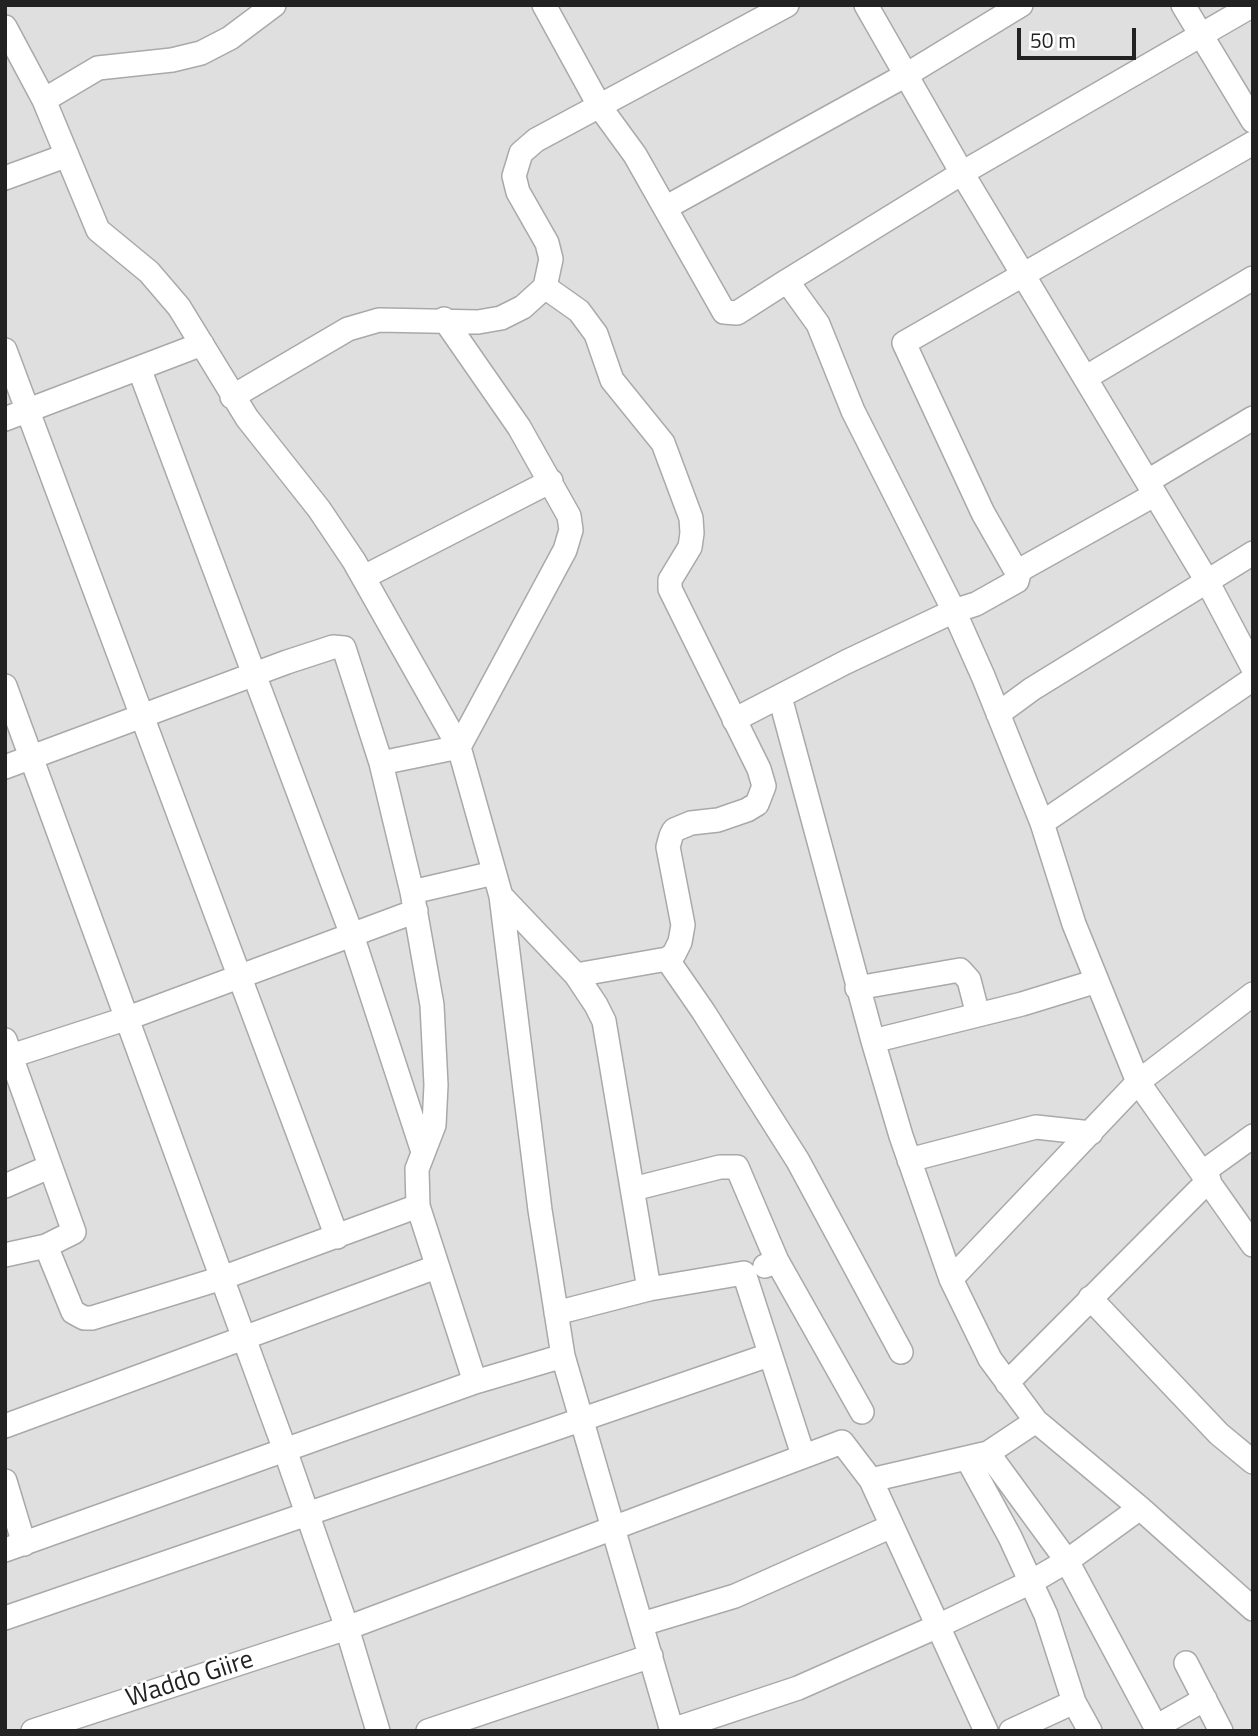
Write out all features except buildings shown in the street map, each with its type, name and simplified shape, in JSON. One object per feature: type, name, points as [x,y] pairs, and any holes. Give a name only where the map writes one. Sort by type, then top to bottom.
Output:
[{"type":"street","points":[[44,100],[98,68],[172,60],[201,52],[230,38],[274,5]]},
{"type":"street","points":[[544,5],[600,107],[635,155],[726,314],[737,313],[962,173],[1253,5]]},
{"type":"street","points":[[232,397],[348,328],[379,320],[444,319],[478,322],[501,318],[523,307],[545,288],[551,259],[547,243],[518,192],[514,176],[515,164],[521,153],[536,140],[787,5]]},
{"type":"street","points":[[866,5],[962,173],[1207,581],[1253,668]]},
{"type":"street","points":[[665,208],[905,75],[1021,5]]},
{"type":"street","points":[[1183,5],[1253,121]]},
{"type":"street","points":[[5,27],[44,100],[98,230],[149,272],[179,307],[232,397],[319,509],[364,577],[459,747],[501,896],[563,1356],[672,1730],[799,1688],[1031,1582],[1068,1561],[1140,1508]]},
{"type":"street","points":[[1020,570],[1009,563],[983,513],[904,343],[1024,277],[1253,143]]},
{"type":"street","points":[[5,178],[65,156]]},
{"type":"street","points":[[1085,378],[1253,278]]},
{"type":"street","points":[[787,281],[818,324],[872,450],[954,611],[1042,824],[1074,924],[1138,1083],[1253,1245]]},
{"type":"street","points":[[545,288],[579,311],[590,326],[612,380],[663,443],[691,518],[692,533],[686,556],[670,580],[670,589],[760,769],[763,794],[757,804],[747,810],[725,818],[691,823],[674,830],[668,847],[683,925],[680,943],[674,954],[667,959],[576,975]]},
{"type":"street","points":[[444,319],[519,427],[569,516],[571,530],[565,550],[459,747]]},
{"type":"street","points":[[5,419],[202,344]]},
{"type":"street","points":[[5,349],[337,1237]]},
{"type":"street","points":[[139,368],[179,468],[252,675],[352,935],[424,1152]]},
{"type":"street","points":[[734,720],[954,611],[976,604],[1017,581],[1020,570],[1151,488],[1253,418]]},
{"type":"street","points":[[364,577],[551,481]]},
{"type":"street","points":[[998,714],[1032,689],[1253,553]]},
{"type":"street","points":[[5,767],[252,675],[333,647],[344,648],[381,763],[414,902],[432,1005],[436,1085],[434,1125],[416,1179],[418,1206],[475,1382]]},
{"type":"street","points":[[1042,824],[1253,679]]},
{"type":"street","points":[[5,686],[285,1450],[347,1628],[378,1731]]},
{"type":"street","points":[[780,697],[857,988],[909,1160],[951,1279],[990,1359],[1036,1421],[1140,1508],[1253,1609]]},
{"type":"street","points":[[381,763],[459,747]]},
{"type":"street","points":[[5,1255],[46,1246],[74,1232],[7,1051],[128,1018],[352,935],[414,902],[494,873]]},
{"type":"street","points":[[501,896],[576,975],[604,1021],[649,1289]]},
{"type":"street","points":[[667,959],[703,1011],[797,1161],[901,1352]]},
{"type":"street","points":[[857,988],[960,970],[969,980],[978,1015]]},
{"type":"street","points":[[873,1041],[1097,981]]},
{"type":"street","points":[[951,1279],[1138,1083],[1253,994]]},
{"type":"street","points":[[909,1160],[1036,1127],[1091,1133]]},
{"type":"street","points":[[1007,1383],[1206,1176],[1253,1136]]},
{"type":"street","points":[[5,1186],[49,1167]]},
{"type":"street","points":[[633,1189],[720,1167],[737,1167],[777,1261],[862,1412]]},
{"type":"street","points":[[46,1246],[74,1312],[84,1318],[222,1278],[418,1206]]},
{"type":"street","points":[[556,1312],[649,1289],[744,1273],[777,1261]]},
{"type":"street","points":[[5,1426],[436,1267]]},
{"type":"street","points":[[744,1273],[803,1455]]},
{"type":"street","points":[[1090,1298],[1211,1425],[1253,1462]]},
{"type":"street","points":[[5,1618],[306,1512],[769,1355]]},
{"type":"street","points":[[5,1481],[15,1547],[475,1382],[563,1356]]},
{"type":"street","points":[[986,1731],[871,1480],[978,1457],[1036,1421]]},
{"type":"street","name":"Waddo Giire","points":[[33,1731],[347,1628],[834,1443],[845,1443],[871,1480]]},
{"type":"street","points":[[978,1457],[1068,1561],[1157,1729],[1205,1699]]},
{"type":"street","points":[[978,1457],[1046,1615],[1074,1702],[1090,1731]]},
{"type":"street","points":[[642,1624],[735,1596],[892,1526]]},
{"type":"street","points":[[428,1731],[650,1656]]},
{"type":"street","points":[[1186,1663],[1222,1731]]},
{"type":"street","points":[[1011,1731],[1074,1702]]},
{"type":"shaded area","points":[[5,5],[1253,5],[1253,1731],[5,1731]]}]
